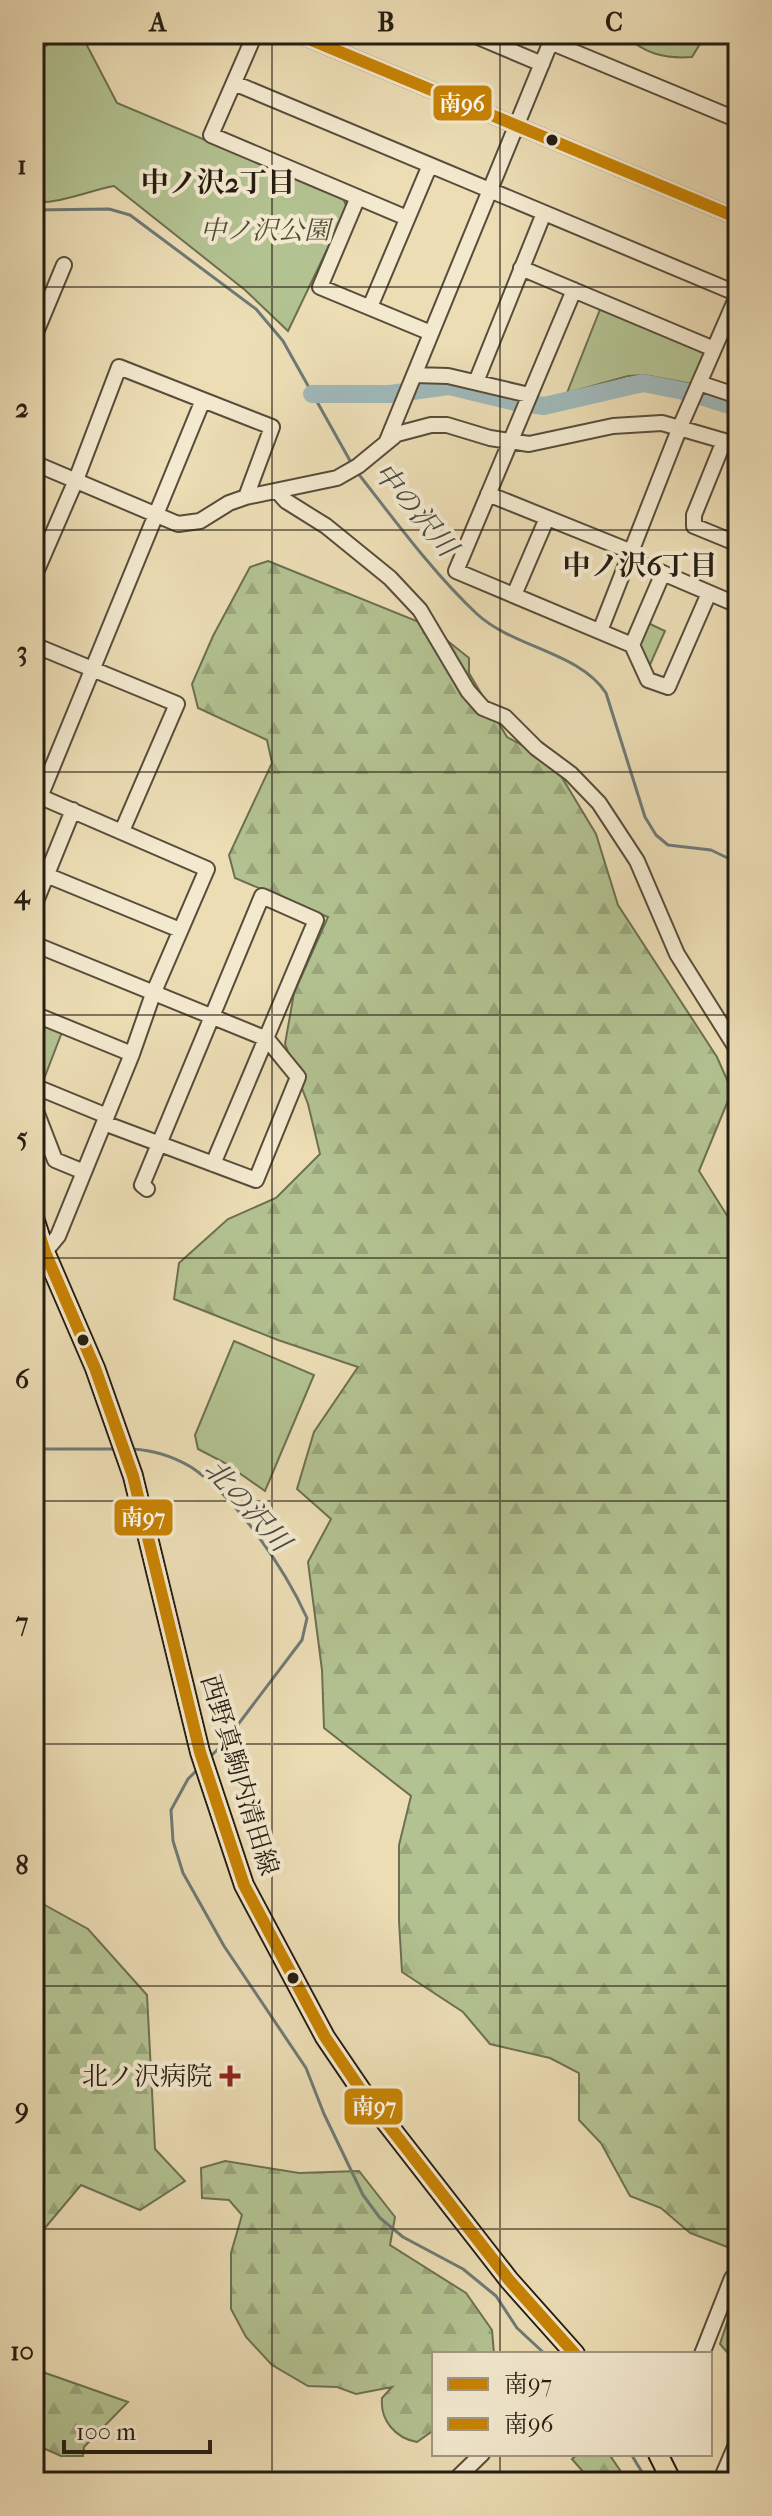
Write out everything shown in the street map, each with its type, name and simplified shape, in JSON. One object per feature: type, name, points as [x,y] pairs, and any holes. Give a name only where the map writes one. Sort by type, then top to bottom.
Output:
[{"type":"main road","name":"西野真駒内清田線","points":[[34,1218],[40,1259],[54,1270],[95,1368],[126,1456],[200,1752],[244,1885],[325,2037],[386,2124],[509,2280],[573,2352]]},
{"type":"main road","points":[[659,2456],[672,2482]]},
{"type":"street","points":[[34,40],[45,34]]},
{"type":"street","points":[[255,34],[211,135],[407,218]]},
{"type":"street","points":[[297,34],[738,218]]},
{"type":"street","points":[[479,35],[542,64]]},
{"type":"street","points":[[387,442],[552,38],[738,120]]},
{"type":"street","points":[[234,83],[738,294],[680,427],[600,631]]},
{"type":"street","points":[[370,307],[430,165]]},
{"type":"street","points":[[358,197],[320,287],[431,333]]},
{"type":"street","points":[[476,382],[544,213]]},
{"type":"street","points":[[34,337],[64,265]]},
{"type":"street","points":[[521,268],[714,349]]},
{"type":"street","points":[[574,290],[456,571],[632,645],[648,680],[668,687],[709,593]]},
{"type":"street","points":[[34,577],[76,480],[119,367],[272,427],[246,497]]},
{"type":"street","points":[[411,384],[448,376],[476,382],[526,400]]},
{"type":"street","points":[[698,385],[738,396]]},
{"type":"street","points":[[40,1259],[58,1236],[153,994],[207,869],[37,796],[93,669],[203,400]]},
{"type":"street","points":[[34,463],[178,524],[200,521],[229,503],[246,497],[337,478],[358,466],[397,434],[431,425],[447,425],[490,438],[529,444],[613,426],[662,423],[731,443],[694,515],[694,526],[738,544]]},
{"type":"street","points":[[277,491],[286,501],[326,526],[390,578],[420,610],[468,691],[483,708],[505,717],[536,748],[571,774],[599,803],[637,861],[677,954],[738,1051]]},
{"type":"street","points":[[488,494],[733,603]]},
{"type":"street","points":[[514,595],[547,518]]},
{"type":"street","points":[[632,645],[663,573]]},
{"type":"street","points":[[34,645],[177,704],[122,831]]},
{"type":"street","points":[[34,906],[40,872],[73,810]]},
{"type":"street","points":[[40,872],[180,930]]},
{"type":"street","points":[[147,1189],[142,1185],[262,896],[316,920],[213,1164]]},
{"type":"street","points":[[34,944],[267,1039],[298,1077],[256,1180],[160,1144],[34,1086]]},
{"type":"street","points":[[34,1014],[132,1054]]},
{"type":"street","points":[[34,1106],[55,1160],[84,1172]]},
{"type":"street","points":[[703,2352],[732,2278]]},
{"type":"street","points":[[720,2482],[738,2440]]},
{"type":"street","points":[[453,2482],[480,2456]]},
{"type":"green space","name":"中ノ沢公園","points":[[66,34],[81,34],[117,103],[343,198],[347,208],[288,331],[245,290],[114,186],[63,199],[34,202],[34,53]]},
{"type":"green space","points":[[624,34],[706,34],[692,57],[682,57],[647,51]]},
{"type":"green space","points":[[601,307],[707,352],[692,384],[644,375],[628,376],[567,393]]},
{"type":"green space","points":[[268,561],[429,626],[469,658],[469,673],[507,737],[552,761],[596,834],[618,905],[717,1057],[732,1091],[699,1171],[738,1233],[738,2251],[690,2233],[661,2208],[630,2196],[601,2143],[579,2120],[579,2073],[550,2058],[490,2044],[463,2012],[402,1972],[399,1845],[411,1796],[324,1728],[322,1670],[308,1562],[331,1519],[297,1489],[314,1432],[358,1367],[278,1340],[174,1299],[179,1263],[228,1219],[276,1198],[320,1154],[308,1104],[285,1044],[294,993],[328,917],[235,878],[229,855],[272,763],[267,740],[198,708],[192,684],[213,636],[250,567]]},
{"type":"green space","points":[[648,623],[665,631],[649,667],[639,644]]},
{"type":"green space","points":[[34,1020],[62,1032],[44,1079],[34,1075]]},
{"type":"green space","points":[[234,1341],[314,1375],[265,1491],[225,1463],[198,1449],[195,1435]]},
{"type":"green space","points":[[34,1899],[88,1929],[147,1995],[155,2149],[185,2181],[140,2210],[81,2185],[34,2241]]},
{"type":"green space","points":[[225,2161],[299,2173],[359,2171],[395,2217],[390,2245],[466,2293],[492,2330],[494,2352],[432,2352],[432,2431],[417,2442],[402,2437],[390,2427],[382,2398],[392,2387],[356,2394],[337,2387],[308,2386],[272,2365],[246,2337],[231,2309],[231,2253],[242,2215],[229,2200],[202,2198],[201,2168]]},
{"type":"green space","points":[[738,2289],[738,2354],[727,2352],[720,2344]]},
{"type":"green space","points":[[34,2369],[128,2402],[84,2447],[83,2456],[61,2456],[34,2444]]},
{"type":"green space","points":[[576,2456],[610,2456],[628,2482],[592,2482],[572,2459]]},
{"type":"waterway","name":"中の沢川","points":[[34,210],[109,209],[130,215],[256,309],[283,341],[353,466]]},
{"type":"waterway","points":[[312,394],[390,394],[449,386],[544,406],[643,383],[688,392],[738,408]]},
{"type":"waterway","name":"中の沢川","points":[[357,472],[430,564],[477,614],[509,635],[580,668],[606,693],[645,817],[656,835],[668,845],[711,850],[738,863]]},
{"type":"waterway","name":"北の沢川","points":[[34,1449],[117,1449]]},
{"type":"waterway","name":"北の沢川","points":[[132,1449],[155,1452],[184,1463],[225,1496],[258,1535],[307,1618],[302,1640],[224,1743],[208,1759]]},
{"type":"waterway","name":"北の沢川","points":[[197,1770],[188,1779],[171,1810],[173,1841],[183,1873],[224,1946],[306,2068],[324,2114],[363,2195],[380,2218],[403,2237],[463,2269],[496,2296],[517,2328],[543,2352]]},
{"type":"waterway","name":"北の沢川","points":[[632,2456],[648,2482]]},
{"type":"transit line","name":"南96","points":[[297,34],[738,218]]},
{"type":"transit line","name":"南97","points":[[34,1218],[45,1252],[95,1368],[133,1476],[200,1752],[244,1885],[325,2037],[361,2090],[509,2280],[573,2352]]},
{"type":"place","name":"北ノ沢病院","points":[[230,2076]]},
{"type":"district","name":"中ノ沢2丁目","points":[[218,182]]},
{"type":"district","name":"中ノ沢6丁目","points":[[640,565]]}]
